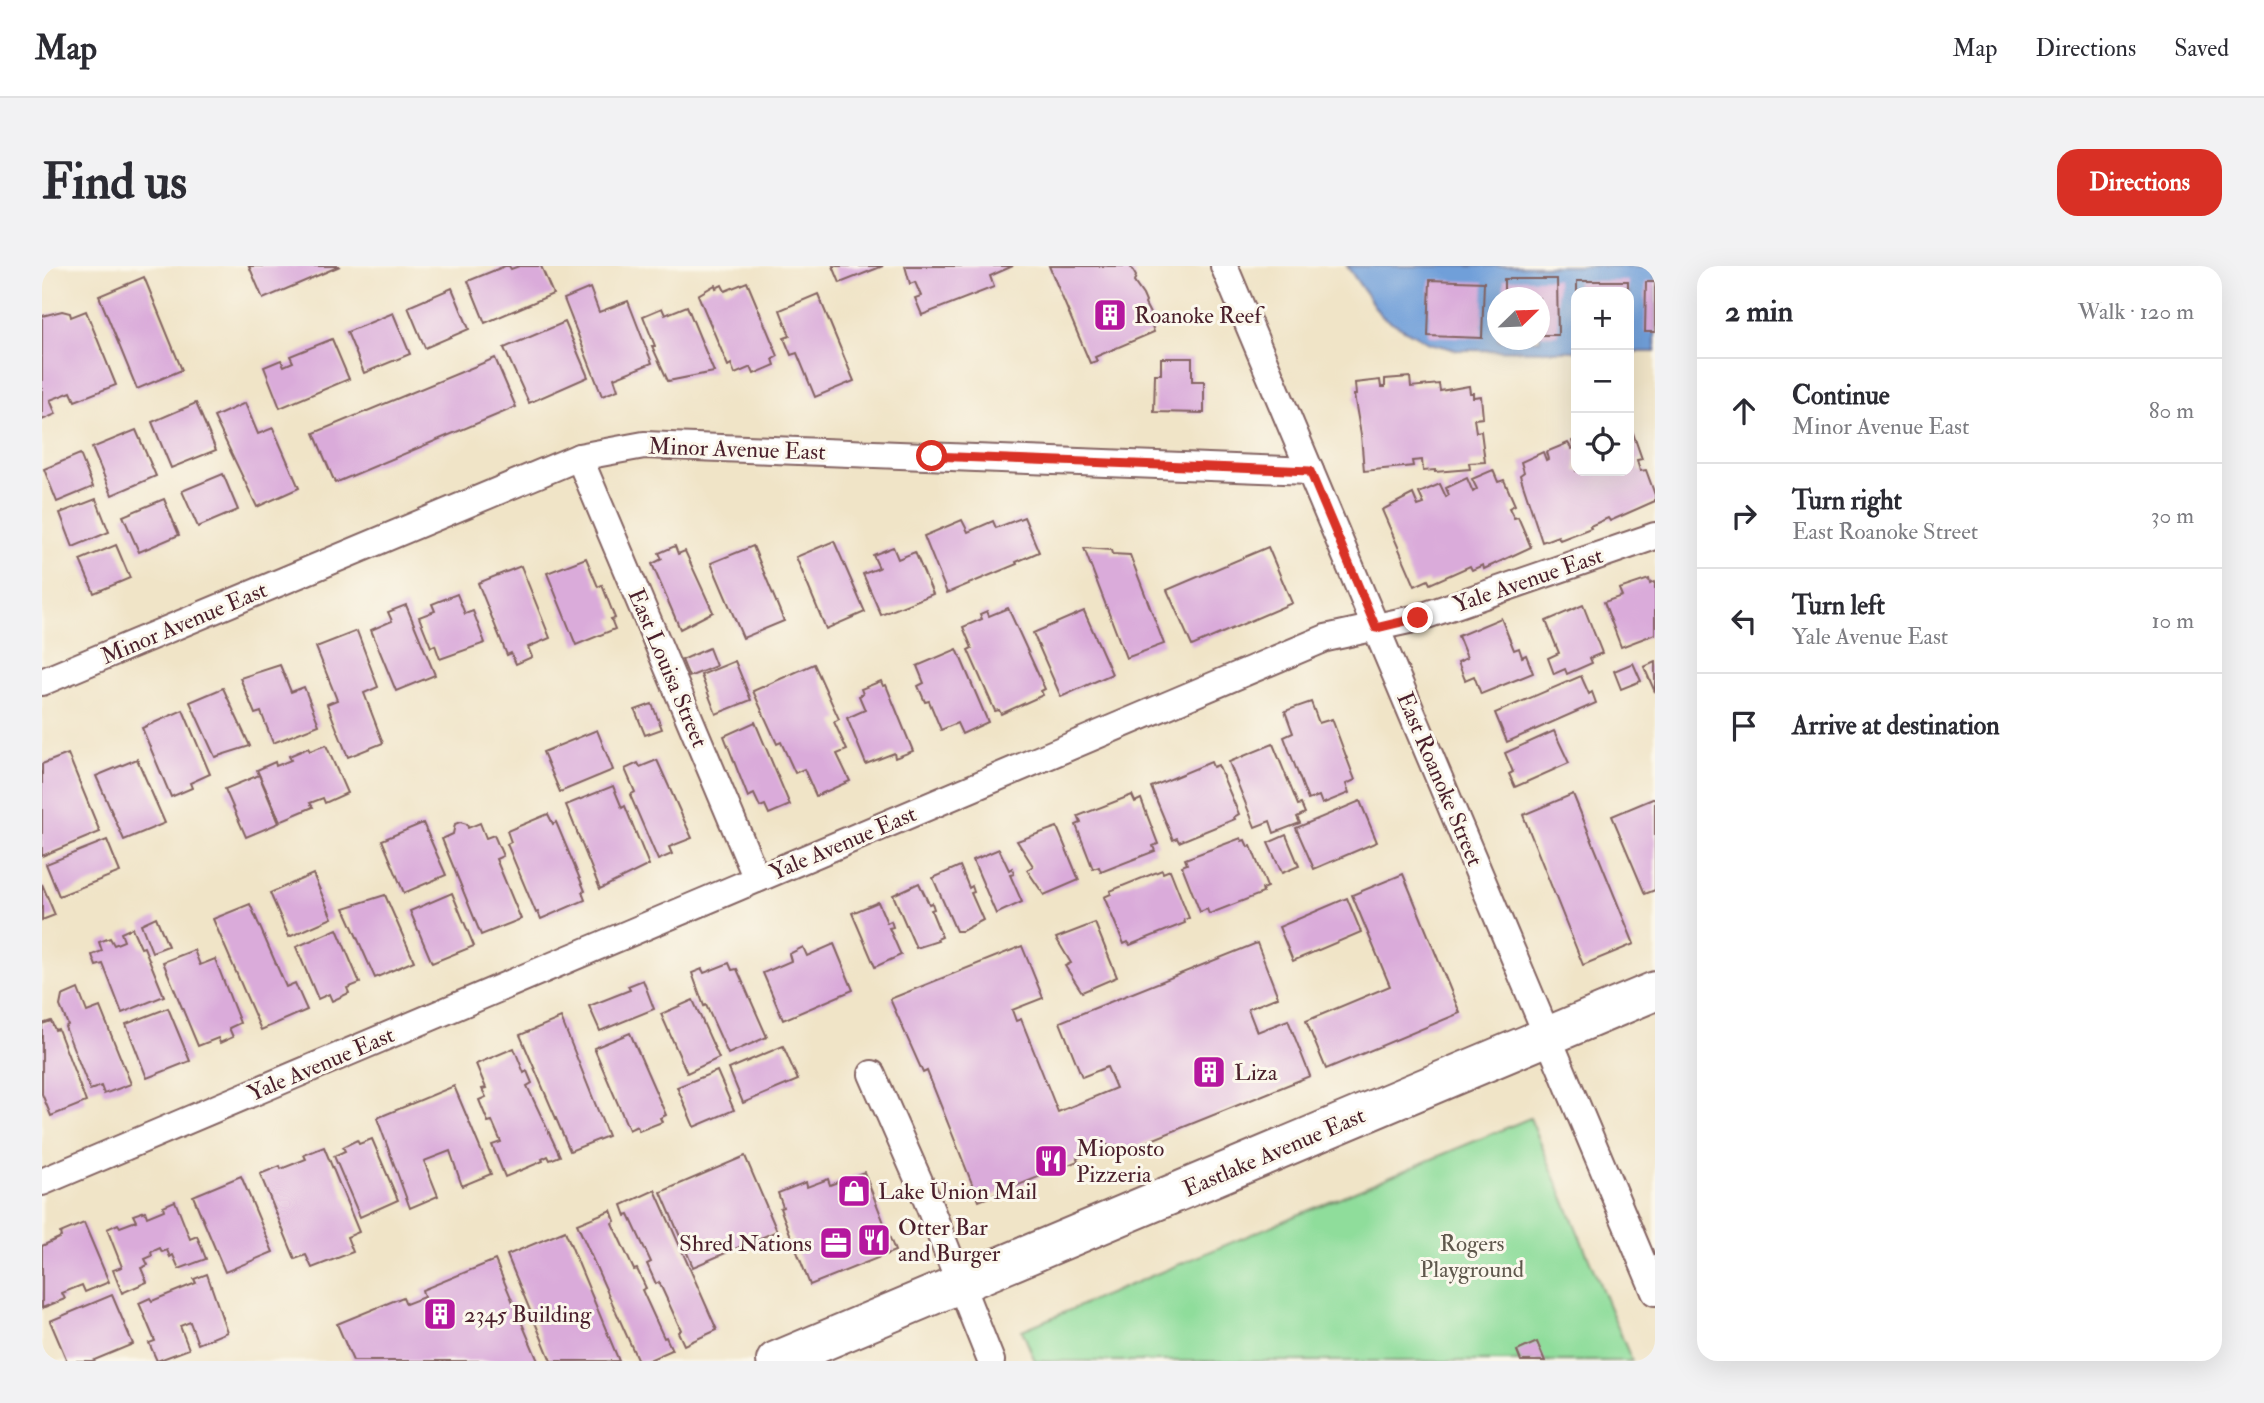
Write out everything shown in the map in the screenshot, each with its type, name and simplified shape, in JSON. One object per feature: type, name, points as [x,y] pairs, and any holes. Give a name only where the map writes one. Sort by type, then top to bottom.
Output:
[{"type":"main road","name":"Eastlake Avenue East","points":[[776,1361],[1655,991]]},
{"type":"street","name":"East Roanoke Street","points":[[1224,266],[1655,1292]]},
{"type":"street","name":"Minor Avenue East","points":[[42,682],[579,457],[644,444],[1310,471]]},
{"type":"street","name":"East Louisa Street","points":[[579,457],[757,879]]},
{"type":"street","name":"Yale Avenue East","points":[[42,1182],[1326,638],[1418,618],[1655,536]]},
{"type":"street","points":[[872,1073],[922,1188],[991,1361]]},
{"type":"green space","name":"Rogers Playground","points":[[1530,1118],[1632,1361],[1035,1361],[1022,1330]]},
{"type":"water","points":[[1347,266],[1655,266],[1655,352],[1634,352],[1634,287],[1571,287],[1571,351],[1457,350],[1429,343],[1381,316]]},
{"type":"building","points":[[249,266],[340,266],[263,299]]},
{"type":"building","points":[[505,266],[511,269],[519,266],[541,266],[553,294],[485,323],[468,281]]},
{"type":"building","points":[[833,266],[883,266],[840,283]]},
{"type":"building","points":[[905,266],[1013,266],[990,276],[994,287],[922,315],[915,298],[921,296],[915,282],[910,284]]},
{"type":"building","name":"Roanoke Reef","points":[[1049,266],[1130,266],[1136,276],[1134,282],[1155,323],[1152,326],[1154,332],[1095,357],[1097,361],[1090,363]]},
{"type":"building","points":[[144,277],[182,370],[137,389],[99,296]]},
{"type":"building","points":[[1504,279],[1557,279],[1558,335],[1550,335],[1550,287],[1504,287]]},
{"type":"building","points":[[1430,280],[1484,282],[1482,338],[1428,336]]},
{"type":"building","points":[[1577,281],[1628,281],[1628,287],[1577,287]]},
{"type":"building","points":[[747,282],[778,356],[773,359],[775,365],[754,374],[751,367],[735,374],[731,364],[728,366],[698,295],[715,285],[716,288],[722,285],[725,291]]},
{"type":"building","points":[[1646,282],[1655,282],[1655,332],[1645,332]]},
{"type":"building","points":[[452,288],[469,329],[425,348],[408,307]]},
{"type":"building","points":[[590,288],[599,312],[628,301],[652,363],[614,378],[618,390],[602,396],[564,299]]},
{"type":"building","points":[[818,294],[854,381],[815,397],[797,353],[791,355],[784,338],[790,336],[780,310]]},
{"type":"building","points":[[687,306],[714,372],[668,381],[652,346],[655,346],[643,316],[662,308],[665,315]]},
{"type":"building","points":[[62,311],[70,313],[71,317],[86,311],[116,385],[75,401],[71,392],[50,400],[56,414],[42,420],[42,316]]},
{"type":"building","points":[[393,313],[410,354],[364,373],[347,332]]},
{"type":"building","points":[[565,322],[588,377],[529,403],[504,348]]},
{"type":"building","points":[[332,339],[349,379],[280,408],[264,367],[281,360],[284,366],[293,362],[290,356]]},
{"type":"building","points":[[495,358],[516,407],[335,483],[314,433]]},
{"type":"building","points":[[1161,358],[1192,358],[1192,381],[1204,381],[1204,413],[1154,412],[1155,374],[1161,374]]},
{"type":"building","points":[[1410,377],[1411,387],[1439,384],[1440,391],[1469,386],[1473,397],[1481,396],[1483,418],[1474,419],[1476,432],[1481,431],[1485,462],[1469,463],[1470,469],[1435,472],[1423,471],[1422,460],[1412,461],[1413,466],[1364,471],[1354,395],[1355,383],[1380,380],[1381,387],[1385,387],[1385,379]]},
{"type":"building","points":[[196,403],[216,450],[171,468],[152,422]]},
{"type":"building","points":[[245,403],[258,434],[273,428],[299,488],[257,507],[214,417]]},
{"type":"building","points":[[136,430],[156,476],[112,495],[92,448]]},
{"type":"building","points":[[1634,436],[1642,459],[1637,460],[1640,471],[1646,470],[1655,501],[1610,521],[1608,518],[1560,540],[1558,536],[1542,542],[1520,475],[1524,472],[1521,462],[1543,452],[1546,460],[1546,452],[1568,443],[1571,448],[1571,476],[1634,476]]},
{"type":"building","points":[[80,454],[93,487],[57,502],[44,469]]},
{"type":"building","points":[[1493,470],[1498,482],[1504,480],[1515,505],[1509,508],[1514,518],[1518,517],[1531,547],[1484,569],[1483,565],[1472,570],[1470,566],[1430,584],[1428,580],[1415,586],[1382,510],[1413,494],[1418,506],[1424,504],[1419,493],[1440,484],[1446,497],[1449,495],[1446,488],[1467,478],[1473,492],[1477,489],[1472,479]]},
{"type":"building","points":[[223,474],[238,510],[198,527],[182,491]]},
{"type":"building","points":[[96,499],[109,532],[73,547],[60,513]]},
{"type":"building","points":[[164,499],[179,535],[139,552],[123,516]]},
{"type":"building","points":[[1024,517],[1039,552],[947,593],[924,536],[962,520],[968,532],[993,521],[996,528]]},
{"type":"building","points":[[834,541],[865,612],[826,629],[796,557]]},
{"type":"building","points":[[116,545],[130,578],[94,593],[80,560]]},
{"type":"building","points":[[675,546],[678,554],[685,551],[713,612],[680,629],[652,564],[662,559],[659,553]]},
{"type":"building","points":[[753,546],[784,621],[743,638],[711,563]]},
{"type":"building","points":[[893,547],[898,559],[915,552],[933,594],[881,615],[863,574],[879,568],[873,555]]},
{"type":"building","points":[[1268,547],[1292,603],[1192,646],[1167,590]]},
{"type":"building","points":[[1084,548],[1130,555],[1164,644],[1126,658]]},
{"type":"building","points":[[586,558],[598,587],[602,585],[615,618],[611,619],[615,629],[576,645],[547,573]]},
{"type":"building","points":[[521,566],[550,638],[528,647],[532,657],[516,664],[511,653],[507,655],[478,583]]},
{"type":"building","points":[[1649,579],[1650,584],[1655,584],[1655,634],[1621,647],[1604,602],[1622,596],[1619,589]]},
{"type":"building","points":[[457,594],[465,614],[473,611],[485,643],[440,659],[435,645],[431,647],[419,617],[435,611],[432,604]]},
{"type":"building","points":[[406,605],[435,675],[396,691],[371,630],[392,621],[388,612]]},
{"type":"building","points":[[1583,605],[1602,653],[1590,658],[1592,663],[1567,674],[1565,669],[1554,674],[1548,658],[1559,653],[1546,621]]},
{"type":"building","points":[[1008,608],[1045,689],[1041,691],[1043,695],[1001,714],[999,710],[995,711],[968,650],[972,648],[963,627],[982,619],[980,614],[987,611],[989,616]]},
{"type":"building","points":[[1084,611],[1112,674],[1061,697],[1033,633]]},
{"type":"building","points":[[1501,618],[1514,650],[1519,648],[1522,657],[1526,655],[1533,673],[1481,694],[1474,676],[1465,680],[1458,662],[1467,658],[1458,636]]},
{"type":"building","points":[[357,631],[378,687],[364,693],[383,743],[348,757],[327,704],[337,700],[316,647]]},
{"type":"building","points":[[709,648],[716,666],[689,677],[682,660]]},
{"type":"building","points":[[957,649],[988,722],[962,734],[957,723],[941,730],[929,701],[925,702],[918,686],[924,683],[917,666]]},
{"type":"building","points":[[735,661],[751,700],[716,714],[701,675]]},
{"type":"building","points":[[1655,662],[1655,692],[1644,667]]},
{"type":"building","points":[[1633,663],[1641,681],[1621,689],[1614,671]]},
{"type":"building","points":[[814,664],[839,719],[834,722],[847,750],[837,754],[850,781],[816,796],[804,769],[795,773],[781,742],[777,744],[753,691]]},
{"type":"building","points":[[280,665],[291,692],[304,687],[319,725],[273,743],[261,712],[255,714],[240,678]]},
{"type":"building","points":[[1581,676],[1596,703],[1507,742],[1495,713]]},
{"type":"building","points":[[881,681],[883,686],[886,685],[913,751],[895,758],[894,753],[866,764],[847,718],[865,710],[859,696],[863,694],[861,689]]},
{"type":"building","points":[[223,688],[250,746],[215,757],[190,702]]},
{"type":"building","points":[[1311,702],[1319,723],[1332,719],[1355,780],[1346,784],[1349,793],[1322,804],[1319,796],[1308,800],[1284,737],[1293,733],[1285,711]]},
{"type":"building","points":[[652,704],[662,729],[645,735],[635,710]]},
{"type":"building","points":[[183,710],[210,774],[190,783],[192,788],[171,797],[142,728]]},
{"type":"building","points":[[755,722],[790,805],[769,814],[765,805],[760,807],[754,794],[748,797],[724,736]]},
{"type":"building","points":[[597,730],[613,770],[560,792],[543,752]]},
{"type":"building","points":[[1554,731],[1569,763],[1515,787],[1509,774],[1513,772],[1505,753]]},
{"type":"building","points":[[1273,744],[1298,805],[1301,804],[1305,813],[1297,817],[1300,823],[1274,833],[1270,821],[1255,827],[1229,762]]},
{"type":"building","points":[[326,745],[347,793],[325,803],[323,798],[310,803],[313,807],[280,821],[257,770],[275,762],[276,766],[291,760],[289,756],[308,748],[310,751]]},
{"type":"building","points":[[68,754],[100,832],[42,856],[42,764]]},
{"type":"building","points":[[137,759],[165,823],[124,840],[96,776]]},
{"type":"building","points":[[657,760],[692,838],[669,847],[672,854],[658,860],[630,795],[635,792],[625,769],[638,763],[640,767]]},
{"type":"building","points":[[1211,762],[1213,767],[1218,765],[1239,814],[1235,819],[1179,842],[1177,838],[1173,840],[1151,787]]},
{"type":"building","points":[[259,775],[279,823],[246,837],[225,789]]},
{"type":"building","points":[[613,786],[622,808],[625,806],[649,865],[600,889],[566,805]]},
{"type":"building","points":[[1573,794],[1634,944],[1583,965],[1523,815]]},
{"type":"building","points":[[1132,795],[1135,802],[1141,799],[1158,844],[1153,846],[1155,851],[1101,872],[1099,867],[1093,869],[1076,825],[1081,823],[1078,816]]},
{"type":"building","points":[[1655,798],[1655,890],[1645,894],[1612,816]]},
{"type":"building","points":[[1360,801],[1377,842],[1314,869],[1296,828]]},
{"type":"building","points":[[548,814],[553,824],[556,822],[585,891],[582,892],[585,900],[541,919],[507,844],[511,842],[507,831]]},
{"type":"building","points":[[423,823],[446,875],[404,893],[382,840]]},
{"type":"building","points":[[480,823],[486,838],[494,835],[503,856],[496,859],[521,919],[481,935],[442,839],[453,834],[455,824],[467,824],[468,828]]},
{"type":"building","points":[[1057,827],[1079,880],[1044,895],[1027,870],[1033,866],[1017,841]]},
{"type":"building","points":[[1286,835],[1299,866],[1282,873],[1268,843]]},
{"type":"building","points":[[1241,838],[1248,847],[1251,846],[1267,887],[1262,889],[1263,893],[1209,914],[1207,909],[1200,912],[1182,866],[1187,864],[1185,859]]},
{"type":"building","points":[[107,840],[120,872],[59,896],[46,864]]},
{"type":"building","points":[[999,849],[1009,870],[1012,868],[1014,874],[1010,875],[1022,902],[996,914],[973,860]]},
{"type":"building","points":[[960,866],[969,888],[972,886],[974,892],[971,893],[983,920],[962,931],[956,931],[933,878]]},
{"type":"building","points":[[1162,870],[1163,873],[1170,870],[1189,918],[1184,920],[1185,923],[1130,945],[1128,942],[1124,944],[1104,897],[1111,894],[1110,891]]},
{"type":"building","points":[[313,874],[332,918],[289,937],[270,893]]},
{"type":"building","points":[[1403,874],[1460,1013],[1326,1069],[1306,1021],[1390,986],[1352,895]]},
{"type":"building","points":[[919,883],[929,904],[932,903],[934,909],[931,910],[942,937],[937,939],[938,941],[916,948],[893,895]]},
{"type":"building","points":[[42,884],[55,915],[42,920]]},
{"type":"building","points":[[452,893],[474,946],[432,963],[410,911]]},
{"type":"building","points":[[385,895],[414,961],[375,978],[344,908]]},
{"type":"building","points":[[1347,898],[1361,932],[1293,961],[1279,927]]},
{"type":"building","points":[[878,902],[887,923],[891,921],[893,927],[889,928],[901,955],[875,967],[852,913]]},
{"type":"building","points":[[250,904],[286,987],[295,983],[307,1010],[261,1030],[213,919]]},
{"type":"building","points":[[156,917],[168,946],[152,952],[141,924]]},
{"type":"building","points":[[1095,923],[1117,977],[1082,992],[1065,966],[1071,963],[1056,938]]},
{"type":"building","points":[[132,928],[141,948],[144,947],[164,996],[122,1013],[103,964],[96,966],[92,955],[102,951],[99,942],[110,938],[114,945],[124,941],[121,933]]},
{"type":"building","points":[[337,929],[360,983],[347,988],[349,993],[332,1001],[329,994],[318,999],[296,947]]},
{"type":"building","name":"Liza","points":[[1257,943],[1278,997],[1248,1009],[1257,1032],[1288,1020],[1310,1076],[1112,1156],[1108,1145],[1077,1158],[1078,1161],[979,1201],[927,1071],[923,1073],[890,999],[1022,946],[1043,998],[1012,1010],[1016,1021],[1021,1019],[1058,1112],[1116,1088],[1107,1067],[1082,1077],[1060,1022]]},
{"type":"building","points":[[834,944],[853,990],[783,1020],[763,973],[791,961],[789,954],[803,947],[807,956]]},
{"type":"building","points":[[194,950],[200,965],[215,959],[240,1023],[229,1028],[233,1037],[220,1043],[218,1038],[198,1046],[163,962]]},
{"type":"building","points":[[729,963],[732,970],[737,969],[767,1037],[728,1054],[706,1005],[704,1006],[692,973],[702,969],[704,973]]},
{"type":"building","points":[[643,980],[654,1009],[600,1031],[589,1006],[630,990],[628,986]]},
{"type":"building","points":[[78,989],[87,1012],[100,1007],[131,1084],[104,1094],[101,1086],[90,1090],[65,1027],[68,1025],[60,1006],[62,996]]},
{"type":"building","points":[[693,1000],[719,1058],[687,1073],[661,1014]]},
{"type":"building","points":[[168,1008],[190,1061],[147,1078],[126,1024]]},
{"type":"building","points":[[561,1018],[608,1136],[570,1151],[520,1035]]},
{"type":"building","points":[[51,1021],[55,1030],[58,1029],[86,1102],[51,1116],[42,1094],[42,1024]]},
{"type":"building","points":[[630,1033],[666,1115],[660,1118],[662,1122],[639,1131],[637,1126],[629,1130],[594,1048]]},
{"type":"building","points":[[783,1046],[798,1080],[743,1103],[729,1069]]},
{"type":"building","points":[[514,1048],[524,1073],[527,1071],[532,1083],[527,1086],[560,1156],[550,1160],[548,1156],[542,1159],[543,1161],[505,1177],[492,1145],[501,1142],[492,1121],[488,1122],[479,1100],[486,1097],[482,1089],[486,1088],[476,1064]]},
{"type":"building","points":[[717,1071],[734,1110],[694,1127],[677,1087]]},
{"type":"building","points":[[454,1086],[491,1174],[462,1186],[450,1151],[424,1161],[438,1196],[410,1208],[377,1118]]},
{"type":"building","points":[[372,1139],[398,1200],[360,1217],[334,1156],[345,1151],[343,1147],[357,1140],[359,1144]]},
{"type":"building","points":[[324,1147],[359,1232],[347,1237],[353,1252],[312,1268],[306,1255],[295,1259],[260,1174],[306,1159],[304,1155]]},
{"type":"building","points":[[745,1156],[777,1231],[693,1267],[661,1192]]},
{"type":"building","points":[[864,1172],[895,1251],[810,1285],[780,1208],[783,1207],[778,1193],[806,1182],[807,1187],[828,1179],[830,1185]]},
{"type":"building","points":[[241,1176],[273,1252],[225,1272],[193,1196]]},
{"type":"building","points":[[655,1190],[717,1330],[684,1345],[678,1332],[681,1330],[659,1282],[656,1284],[647,1264],[651,1262],[622,1205]]},
{"type":"building","points":[[175,1201],[190,1239],[197,1236],[206,1259],[179,1269],[173,1255],[170,1257],[167,1250],[162,1252],[160,1248],[151,1252],[152,1256],[145,1259],[148,1265],[141,1268],[147,1282],[122,1293],[113,1270],[122,1267],[107,1229],[136,1221],[133,1215],[145,1211],[147,1217],[164,1210],[163,1206]]},
{"type":"building","points":[[611,1210],[615,1221],[612,1223],[634,1270],[637,1269],[646,1288],[642,1290],[672,1350],[647,1361],[638,1361],[577,1224]]},
{"type":"building","points":[[84,1223],[109,1282],[85,1292],[82,1285],[62,1293],[65,1299],[42,1308],[42,1246],[61,1237],[60,1233]]},
{"type":"building","points":[[565,1231],[619,1361],[551,1361],[507,1255]]},
{"type":"building","name":"2345 Building","points":[[495,1260],[538,1361],[353,1361],[337,1324],[403,1297],[406,1304],[424,1297],[422,1290]]},
{"type":"building","points":[[207,1274],[227,1332],[198,1344],[190,1322],[180,1326],[189,1349],[157,1361],[149,1343],[155,1341],[139,1303],[150,1298],[152,1301],[196,1283],[194,1279]]},
{"type":"building","points":[[112,1295],[133,1344],[92,1361],[67,1361],[50,1321]]},
{"type":"building","points":[[1537,1342],[1545,1361],[1521,1361],[1517,1351]]},
{"type":"place","name":"Roanoke Reef","points":[[1110,315]]},
{"type":"place","name":"Liza","points":[[1209,1072]]},
{"type":"place","name":"Mioposto Pizzeria","points":[[1051,1161]]},
{"type":"place","name":"Lake Union Mail","points":[[854,1191]]},
{"type":"place","name":"Otter Bar and Burger","points":[[874,1240]]},
{"type":"place","name":"Shred Nations","points":[[836,1243]]},
{"type":"place","name":"2345 Building","points":[[440,1314]]},
{"type":"route","points":[[932,456],[1310,471],[1376,628],[1418,618]]}]
